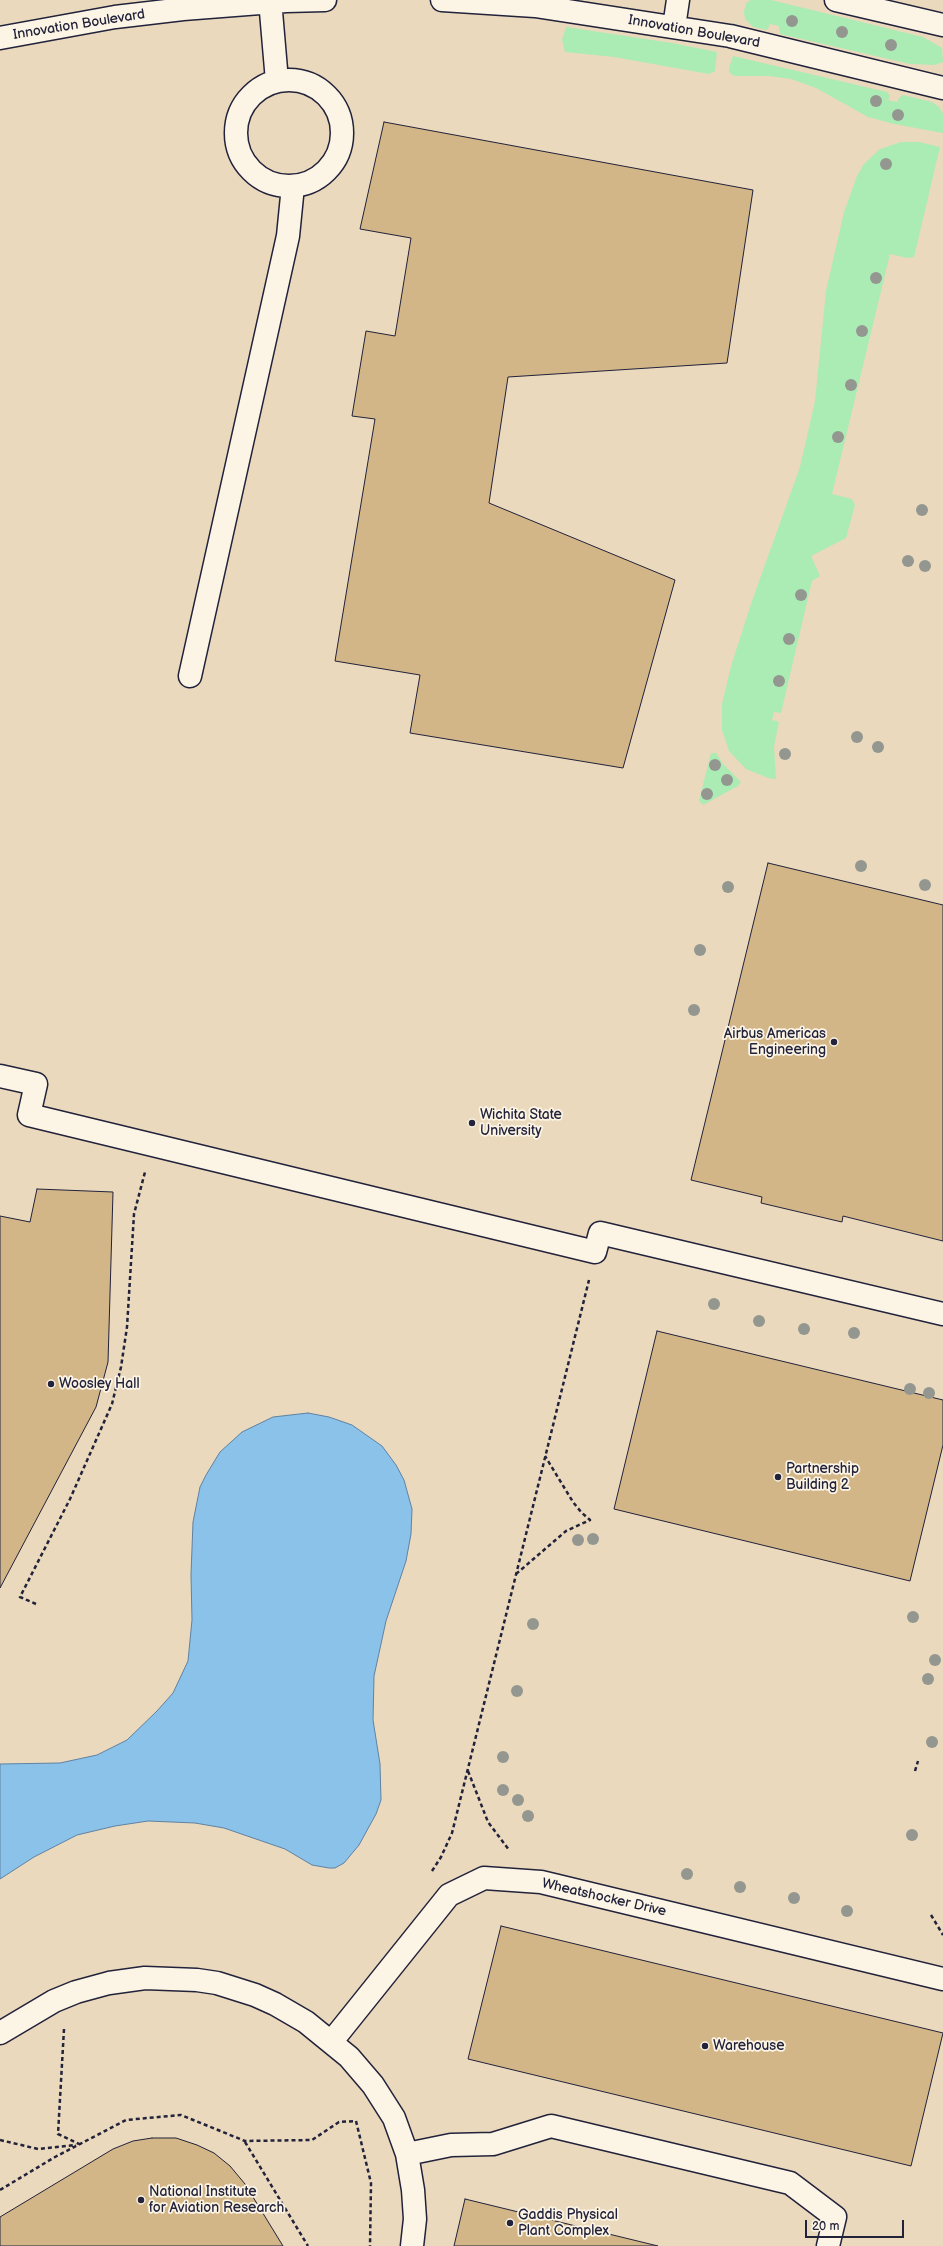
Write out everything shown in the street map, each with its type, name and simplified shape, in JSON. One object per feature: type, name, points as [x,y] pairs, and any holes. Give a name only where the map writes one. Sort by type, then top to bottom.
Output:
[{"type":"street","name":"Innovation Boulevard","points":[[0,38],[115,17],[183,9],[270,1],[325,0]]},
{"type":"street","name":"Innovation Boulevard","points":[[442,0],[615,9],[674,28],[730,36],[943,88]]},
{"type":"street","points":[[674,28],[678,0]]},
{"type":"street","points":[[836,0],[943,25]]},
{"type":"street","points":[[270,1],[277,81]]},
{"type":"street","points":[[295,80],[313,85],[328,96],[337,111],[342,129],[341,145],[334,161],[324,174],[309,182],[293,186],[276,184],[261,177],[248,167],[240,152],[237,136],[238,118],[246,102],[260,89],[277,81],[295,80]]},
{"type":"street","points":[[190,676],[288,236],[293,186]]},
{"type":"street","points":[[0,1076],[36,1084],[29,1115],[595,1252],[600,1233],[943,1314]]},
{"type":"street","name":"Wheatshocker Drive","points":[[332,2041],[449,1895],[484,1878],[541,1882],[943,1979]]},
{"type":"street","points":[[0,2033],[54,2001],[76,1992],[109,1983],[145,1978],[165,1978],[217,1983],[255,1995],[276,2004],[332,2041],[353,2061],[373,2086],[394,2118],[407,2154],[414,2197],[415,2219],[412,2246]]},
{"type":"street","points":[[407,2154],[451,2145],[493,2144],[551,2126],[790,2183],[835,2217],[828,2246]]},
{"type":"path","points":[[36,1604],[20,1597],[70,1499],[112,1404],[121,1367],[127,1327],[136,1202],[152,1145]]},
{"type":"path","points":[[431,1871],[441,1857],[452,1833],[595,1252]]},
{"type":"path","points":[[516,1574],[566,1531],[590,1520],[580,1512],[545,1456]]},
{"type":"path","points":[[915,1771],[918,1761]]},
{"type":"path","points":[[467,1770],[488,1822],[509,1850]]},
{"type":"path","points":[[931,1915],[943,1934]]},
{"type":"path","points":[[64,2029],[58,2134],[79,2145]]},
{"type":"path","points":[[0,2190],[55,2157],[126,2120],[181,2115],[245,2142],[312,2140],[339,2122],[356,2121],[371,2183],[370,2246]]},
{"type":"path","points":[[0,2140],[38,2149],[79,2145]]},
{"type":"path","points":[[245,2142],[308,2246]]},
{"type":"shaded area","name":"Wichita State University","points":[[0,0],[943,0],[943,2246],[0,2246]]},
{"type":"green space","points":[[751,0],[771,0],[923,37],[942,48],[943,62],[935,65],[910,64],[780,34],[779,26],[770,24],[767,30],[753,27],[745,19],[744,12],[746,3]]},
{"type":"green space","points":[[566,27],[672,43],[717,52],[715,71],[709,74],[614,57],[565,52],[562,40]]},
{"type":"green space","points":[[733,56],[887,92],[890,95],[888,100],[897,102],[903,95],[932,102],[939,107],[943,114],[943,133],[894,124],[868,117],[816,88],[791,79],[769,76],[734,76],[729,72]]},
{"type":"green space","points":[[901,142],[919,142],[940,147],[914,257],[907,258],[890,254],[832,494],[852,499],[855,505],[846,538],[811,556],[820,576],[812,581],[781,713],[774,712],[772,720],[779,722],[774,746],[776,779],[768,778],[746,769],[729,751],[722,730],[722,704],[731,666],[752,601],[800,467],[815,401],[826,291],[844,212],[857,176],[864,164],[880,149]]},
{"type":"green space","points":[[711,753],[716,753],[723,764],[741,782],[738,786],[703,805],[699,801]]},
{"type":"water","points":[[308,1413],[329,1417],[352,1425],[382,1446],[396,1465],[404,1480],[412,1509],[411,1534],[406,1561],[386,1621],[374,1676],[373,1720],[380,1764],[381,1800],[376,1814],[359,1845],[344,1863],[335,1868],[329,1868],[312,1865],[285,1849],[224,1828],[195,1823],[148,1821],[115,1826],[77,1835],[34,1857],[0,1879],[0,1764],[60,1763],[97,1755],[127,1740],[173,1693],[188,1661],[192,1620],[191,1575],[193,1522],[200,1487],[220,1452],[242,1432],[273,1417]]},
{"type":"building","points":[[384,122],[753,190],[727,363],[508,377],[489,503],[675,580],[623,768],[410,733],[420,675],[335,661],[375,419],[352,416],[366,331],[395,336],[411,238],[360,229]]},
{"type":"building","name":"Airbus Americas Engineering","points":[[768,863],[943,905],[943,1241],[843,1216],[842,1222],[761,1203],[762,1197],[691,1180]]},
{"type":"building","name":"Woosley Hall","points":[[37,1189],[113,1192],[108,1362],[96,1407],[0,1588],[0,1216],[30,1222]]},
{"type":"building","name":"Partnership Building 2","points":[[657,1331],[943,1400],[943,1445],[910,1581],[614,1509]]},
{"type":"building","name":"Warehouse","points":[[501,1926],[943,2033],[911,2166],[468,2059]]},
{"type":"building","name":"National Institute for Aviation Research","points":[[152,2138],[176,2138],[197,2145],[214,2153],[230,2166],[245,2184],[283,2246],[0,2246],[0,2217],[113,2149],[133,2141]]},
{"type":"building","name":"Gaddis Physical Plant Complex","points":[[465,2199],[658,2246],[454,2246]]},
{"type":"place","name":"Airbus Americas Engineering","points":[[834,1042]]},
{"type":"place","name":"Wichita State University","points":[[472,1123]]},
{"type":"place","name":"Woosley Hall","points":[[51,1384]]},
{"type":"place","name":"Partnership Building 2","points":[[778,1477]]},
{"type":"place","name":"Warehouse","points":[[705,2046]]},
{"type":"place","name":"National Institute for Aviation Research","points":[[141,2200]]},
{"type":"place","name":"Gaddis Physical Plant Complex","points":[[510,2223]]}]
